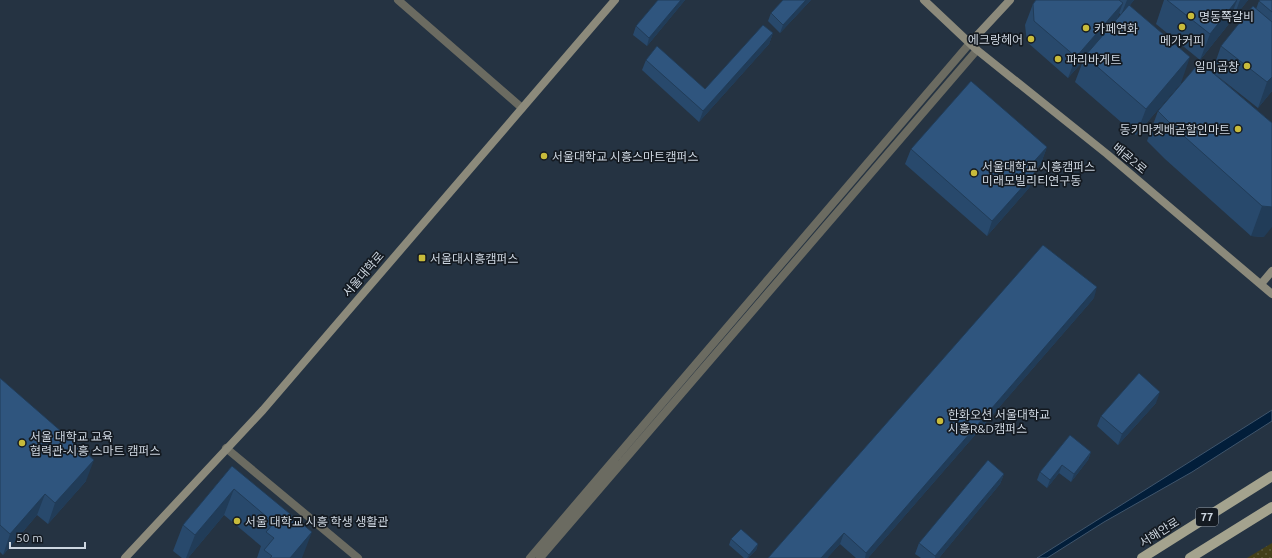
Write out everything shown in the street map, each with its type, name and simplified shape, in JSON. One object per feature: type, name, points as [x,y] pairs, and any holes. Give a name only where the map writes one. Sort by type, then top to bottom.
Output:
[{"type":"main road","name":"서해안로","points":[[1142,558],[1272,476]]},
{"type":"main road","name":"77","points":[[1190,558],[1272,507]]},
{"type":"street","points":[[398,0],[522,108]]},
{"type":"street","name":"서울대학로","points":[[124,558],[263,410],[615,0]]},
{"type":"street","name":"배곧2로","points":[[924,0],[977,50],[1107,154],[1272,294]]},
{"type":"street","points":[[530,558],[970,43],[1010,0]]},
{"type":"street","points":[[540,558],[977,50]]},
{"type":"street","points":[[1261,284],[1272,271]]},
{"type":"street","points":[[226,448],[358,558]]},
{"type":"shaded area","points":[[1272,543],[1272,558],[1247,558]]},
{"type":"water","points":[[1272,410],[1272,421],[1192,472],[1104,522],[1047,558],[1037,558]]},
{"type":"building","points":[[658,0],[681,0],[649,38],[636,26]]},
{"type":"building","points":[[783,0],[806,0],[783,25],[771,13]]},
{"type":"building","points":[[1036,0],[1119,0],[1123,3],[1076,57],[1034,21],[1033,4]]},
{"type":"building","points":[[1167,0],[1237,0],[1210,34]]},
{"type":"building","points":[[1272,0],[1272,12],[1259,1]]},
{"type":"building","points":[[1129,5],[1190,57],[1146,109],[1085,56]]},
{"type":"building","points":[[1253,6],[1272,22],[1272,77],[1267,82],[1221,46]]},
{"type":"building","points":[[763,25],[773,33],[703,111],[646,60],[657,46],[705,89]]},
{"type":"building","points":[[1200,62],[1272,123],[1272,207],[1262,206],[1158,111]]},
{"type":"building","name":"서울대학교 시흥캠퍼스 미래모빌리티연구동","points":[[971,81],[1047,147],[1029,167],[1035,173],[992,221],[911,149]]},
{"type":"building","name":"한화오션 서울대학교 시흥R&D캠퍼스","points":[[1043,245],[1097,287],[866,553],[844,533],[821,558],[768,558]]},
{"type":"building","points":[[1139,373],[1160,392],[1122,434],[1101,416]]},
{"type":"building","name":"서울 대학교 교육 협력관-시흥 스마트 캠퍼스","points":[[0,378],[94,460],[55,503],[45,494],[10,534],[0,525]]},
{"type":"building","points":[[1070,435],[1091,452],[1074,474],[1062,465],[1050,480],[1040,472]]},
{"type":"building","points":[[988,460],[1004,474],[935,556],[919,543]]},
{"type":"building","points":[[232,466],[312,532],[290,558],[270,558],[272,556],[264,550],[274,538],[266,532],[274,523],[234,489],[195,535],[183,525]]},
{"type":"building","points":[[741,529],[758,544],[749,555],[731,539]]},
{"type":"place","name":"명동쪽갈비","points":[[1191,16]]},
{"type":"place","name":"메가커피","points":[[1182,27]]},
{"type":"place","name":"카페연화","points":[[1086,28]]},
{"type":"place","name":"에크랑헤어","points":[[1031,39]]},
{"type":"place","name":"파리바게트","points":[[1058,59]]},
{"type":"place","name":"일미곱창","points":[[1247,66]]},
{"type":"place","name":"동키마켓배곧할인마트","points":[[1238,129]]},
{"type":"place","name":"서울대학교 시흥스마트캠퍼스","points":[[544,156]]},
{"type":"place","name":"서울대학교 시흥캠퍼스 미래모빌리티연구동","points":[[974,173]]},
{"type":"place","name":"서울대시흥캠퍼스","points":[[422,258]]},
{"type":"place","name":"한화오션 서울대학교 시흥R&D캠퍼스","points":[[940,421]]},
{"type":"place","name":"서울 대학교 교육 협력관-시흥 스마트 캠퍼스","points":[[22,443]]},
{"type":"place","name":"서울 대학교 시흥 학생 생활관","points":[[237,521]]}]
